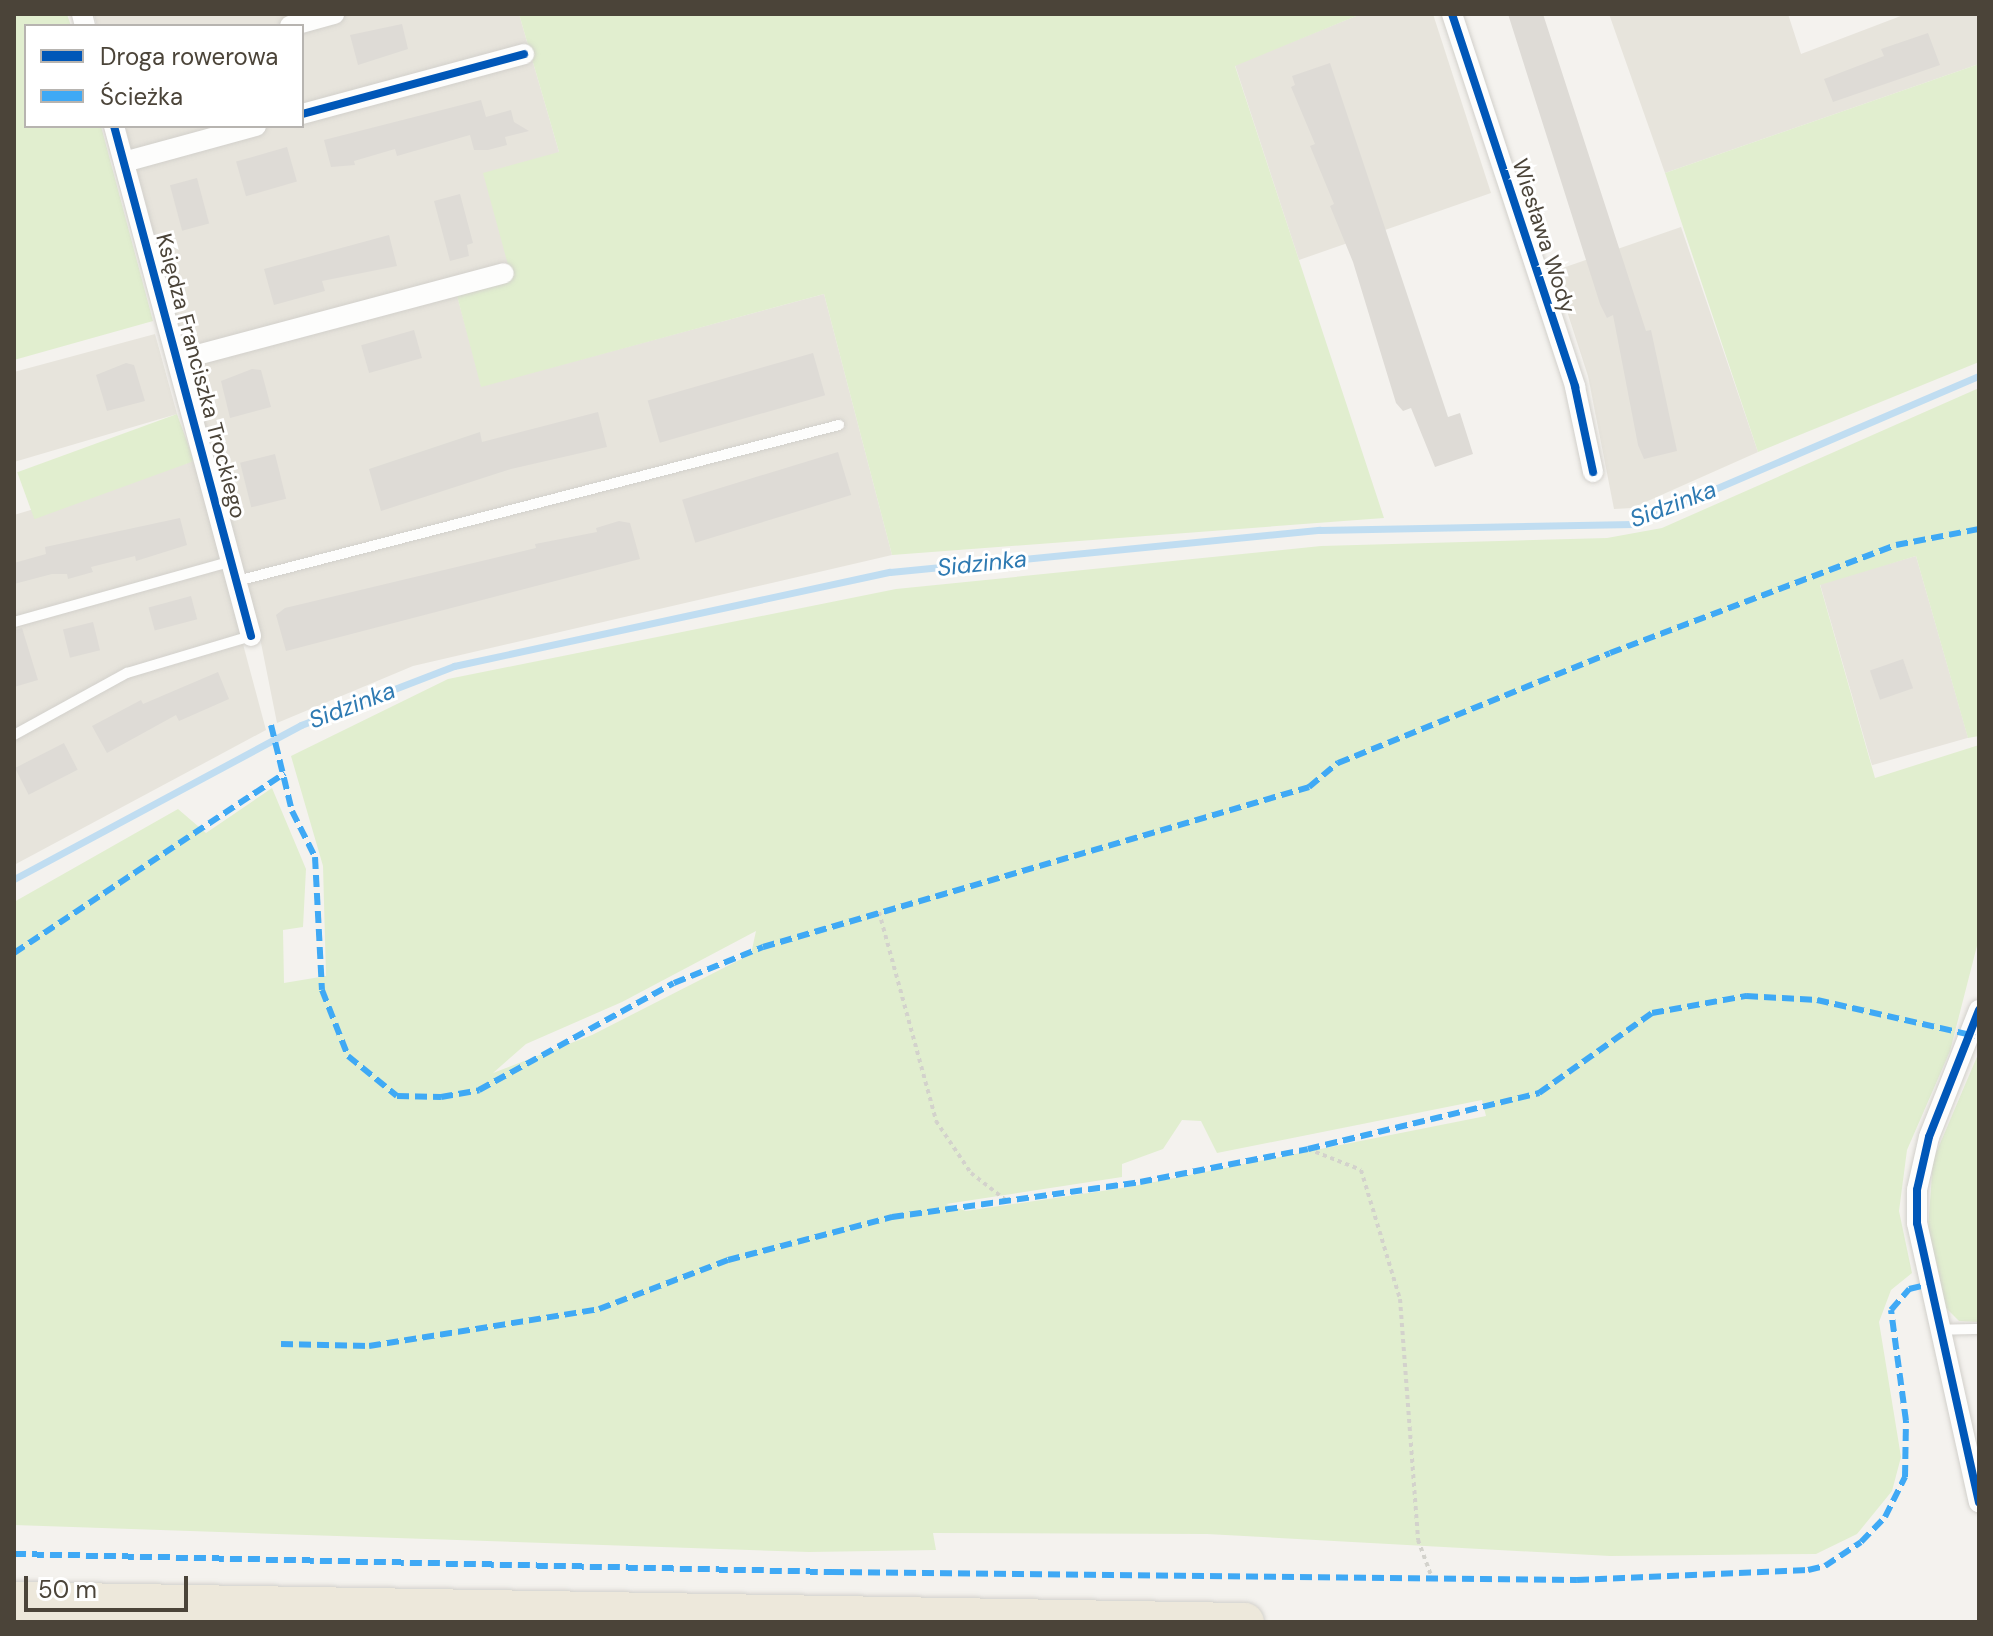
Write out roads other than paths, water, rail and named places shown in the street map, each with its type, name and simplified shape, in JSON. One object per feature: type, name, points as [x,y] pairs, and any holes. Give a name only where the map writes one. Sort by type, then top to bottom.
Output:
[{"type":"highway","points":[[14,1601],[1245,1622]]},
{"type":"street","points":[[297,24],[334,14]]},
{"type":"street","name":"Wiesława Wody","points":[[1452,14],[1575,387],[1593,472]]},
{"type":"street","points":[[304,113],[524,54]]},
{"type":"street","name":"Księdza Franciszka Trockiego","points":[[115,128],[251,636]]},
{"type":"street","points":[[124,162],[249,128]]},
{"type":"street","name":"Księdza Franciszka Trockiego","points":[[178,360],[504,273]]},
{"type":"street","points":[[1979,1010],[1929,1137],[1917,1190],[1918,1235],[1937,1330],[1979,1502]]},
{"type":"lane","points":[[14,622],[839,425]]},
{"type":"lane","points":[[14,735],[127,673],[251,636]]},
{"type":"lane","points":[[1937,1330],[1979,1329]]},
{"type":"waterway","name":"Sidzinka","points":[[14,879],[301,725],[454,666],[890,572],[1320,530],[1633,524],[1979,376]]}]
